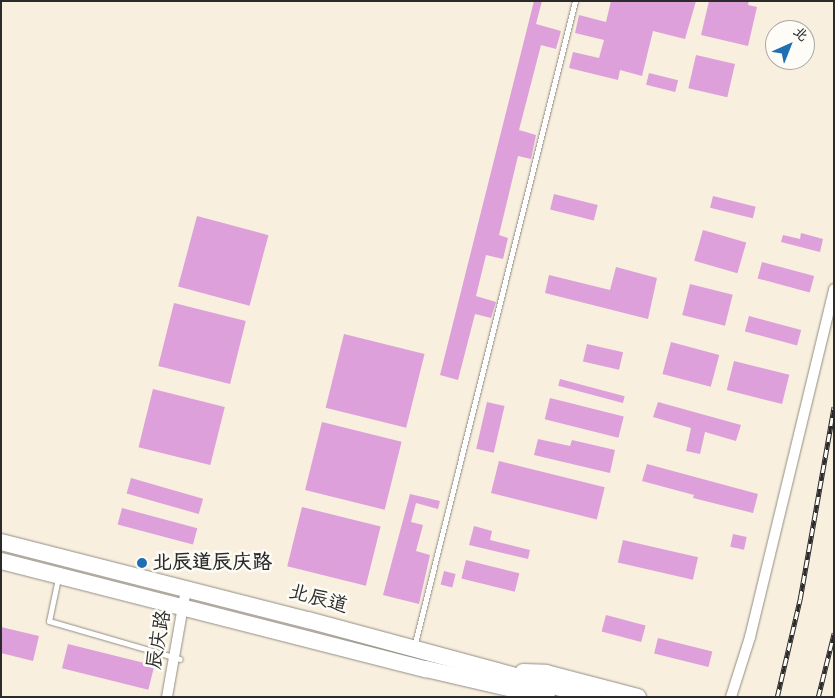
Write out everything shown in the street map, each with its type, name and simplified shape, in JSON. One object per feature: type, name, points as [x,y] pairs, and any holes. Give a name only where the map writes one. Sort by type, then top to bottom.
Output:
[{"type":"main road","name":"北辰道","points":[[1,542],[414,648],[547,697]]},
{"type":"main road","name":"北辰道","points":[[1,561],[409,664],[594,697]]},
{"type":"main road","points":[[499,679],[546,673],[638,697]]},
{"type":"main road","points":[[499,679],[523,697]]},
{"type":"street","points":[[731,697],[750,638],[834,289]]},
{"type":"street","name":"辰庆路","points":[[172,697],[189,589]]},
{"type":"street","name":"辰庆路","points":[[167,697],[177,658]]},
{"type":"lane","points":[[409,664],[575,1]]},
{"type":"lane","points":[[58,575],[49,621],[177,658]]},
{"type":"building","points":[[534,1],[542,1],[536,24],[561,31],[556,49],[541,45],[519,130],[536,135],[531,159],[518,156],[499,235],[508,238],[503,259],[486,255],[476,296],[496,302],[491,318],[475,314],[458,380],[440,375]]},
{"type":"building","points":[[611,1],[696,1],[685,39],[653,31],[642,76],[620,70],[618,80],[569,68],[573,52],[599,58],[604,40],[575,33],[579,15],[606,22]]},
{"type":"building","points":[[709,1],[749,1],[748,5],[757,7],[748,46],[701,35]]},
{"type":"building","points":[[696,55],[735,64],[727,97],[688,88]]},
{"type":"building","points":[[649,73],[678,80],[675,92],[646,85]]},
{"type":"building","points":[[554,194],[598,205],[594,220],[550,210]]},
{"type":"building","points":[[713,196],[756,207],[753,218],[710,208]]},
{"type":"building","points":[[197,216],[268,235],[250,306],[178,287]]},
{"type":"building","points":[[703,230],[746,242],[737,273],[694,261]]},
{"type":"building","points":[[801,233],[823,239],[820,252],[781,242],[783,235],[800,239]]},
{"type":"building","points":[[762,262],[814,276],[810,292],[758,278]]},
{"type":"building","points":[[616,267],[657,278],[648,319],[545,293],[549,275],[610,290]]},
{"type":"building","points":[[690,284],[733,295],[725,326],[682,315]]},
{"type":"building","points":[[174,303],[246,321],[230,384],[158,366]]},
{"type":"building","points":[[749,316],[801,330],[797,345],[745,331]]},
{"type":"building","points":[[344,334],[425,354],[406,428],[326,408]]},
{"type":"building","points":[[671,342],[719,355],[711,387],[662,374]]},
{"type":"building","points":[[587,344],[623,352],[619,370],[583,362]]},
{"type":"building","points":[[734,361],[789,375],[782,404],[727,390]]},
{"type":"building","points":[[560,379],[625,396],[623,403],[558,386]]},
{"type":"building","points":[[153,389],[225,407],[210,465],[138,447]]},
{"type":"building","points":[[550,398],[624,416],[618,438],[545,419]]},
{"type":"building","points":[[487,402],[505,406],[494,453],[476,449]]},
{"type":"building","points":[[658,402],[741,425],[736,441],[705,432],[700,454],[686,451],[691,428],[653,417]]},
{"type":"building","points":[[322,422],[402,442],[385,510],[305,490]]},
{"type":"building","points":[[538,439],[570,446],[572,440],[615,450],[610,473],[534,455]]},
{"type":"building","points":[[499,461],[605,487],[597,519],[491,493]]},
{"type":"building","points":[[647,464],[758,494],[753,513],[693,498],[694,495],[642,481]]},
{"type":"building","points":[[131,478],[203,499],[199,514],[127,493]]},
{"type":"building","points":[[410,494],[440,501],[438,509],[416,503],[411,522],[423,525],[416,551],[430,555],[419,604],[383,595]]},
{"type":"building","points":[[302,507],[381,527],[366,586],[287,566]]},
{"type":"building","points":[[122,508],[197,528],[193,545],[118,524]]},
{"type":"building","points":[[474,526],[492,531],[490,540],[530,550],[528,559],[469,545]]},
{"type":"building","points":[[733,534],[747,537],[744,550],[730,547]]},
{"type":"building","points":[[623,540],[698,557],[693,580],[618,562]]},
{"type":"building","points":[[466,560],[519,573],[515,592],[461,578]]},
{"type":"building","points":[[444,571],[456,574],[452,587],[441,585]]},
{"type":"building","points":[[606,615],[646,626],[641,642],[602,631]]},
{"type":"building","points":[[1,627],[39,636],[33,661],[1,653]]},
{"type":"building","points":[[658,638],[712,652],[708,667],[654,654]]},
{"type":"building","points":[[68,644],[154,666],[148,690],[62,668]]},
{"type":"railway","points":[[777,697],[800,599],[834,407]]},
{"type":"railway","points":[[818,697],[834,633]]},
{"type":"place","name":"北辰道辰庆路","points":[[142,563]]}]
